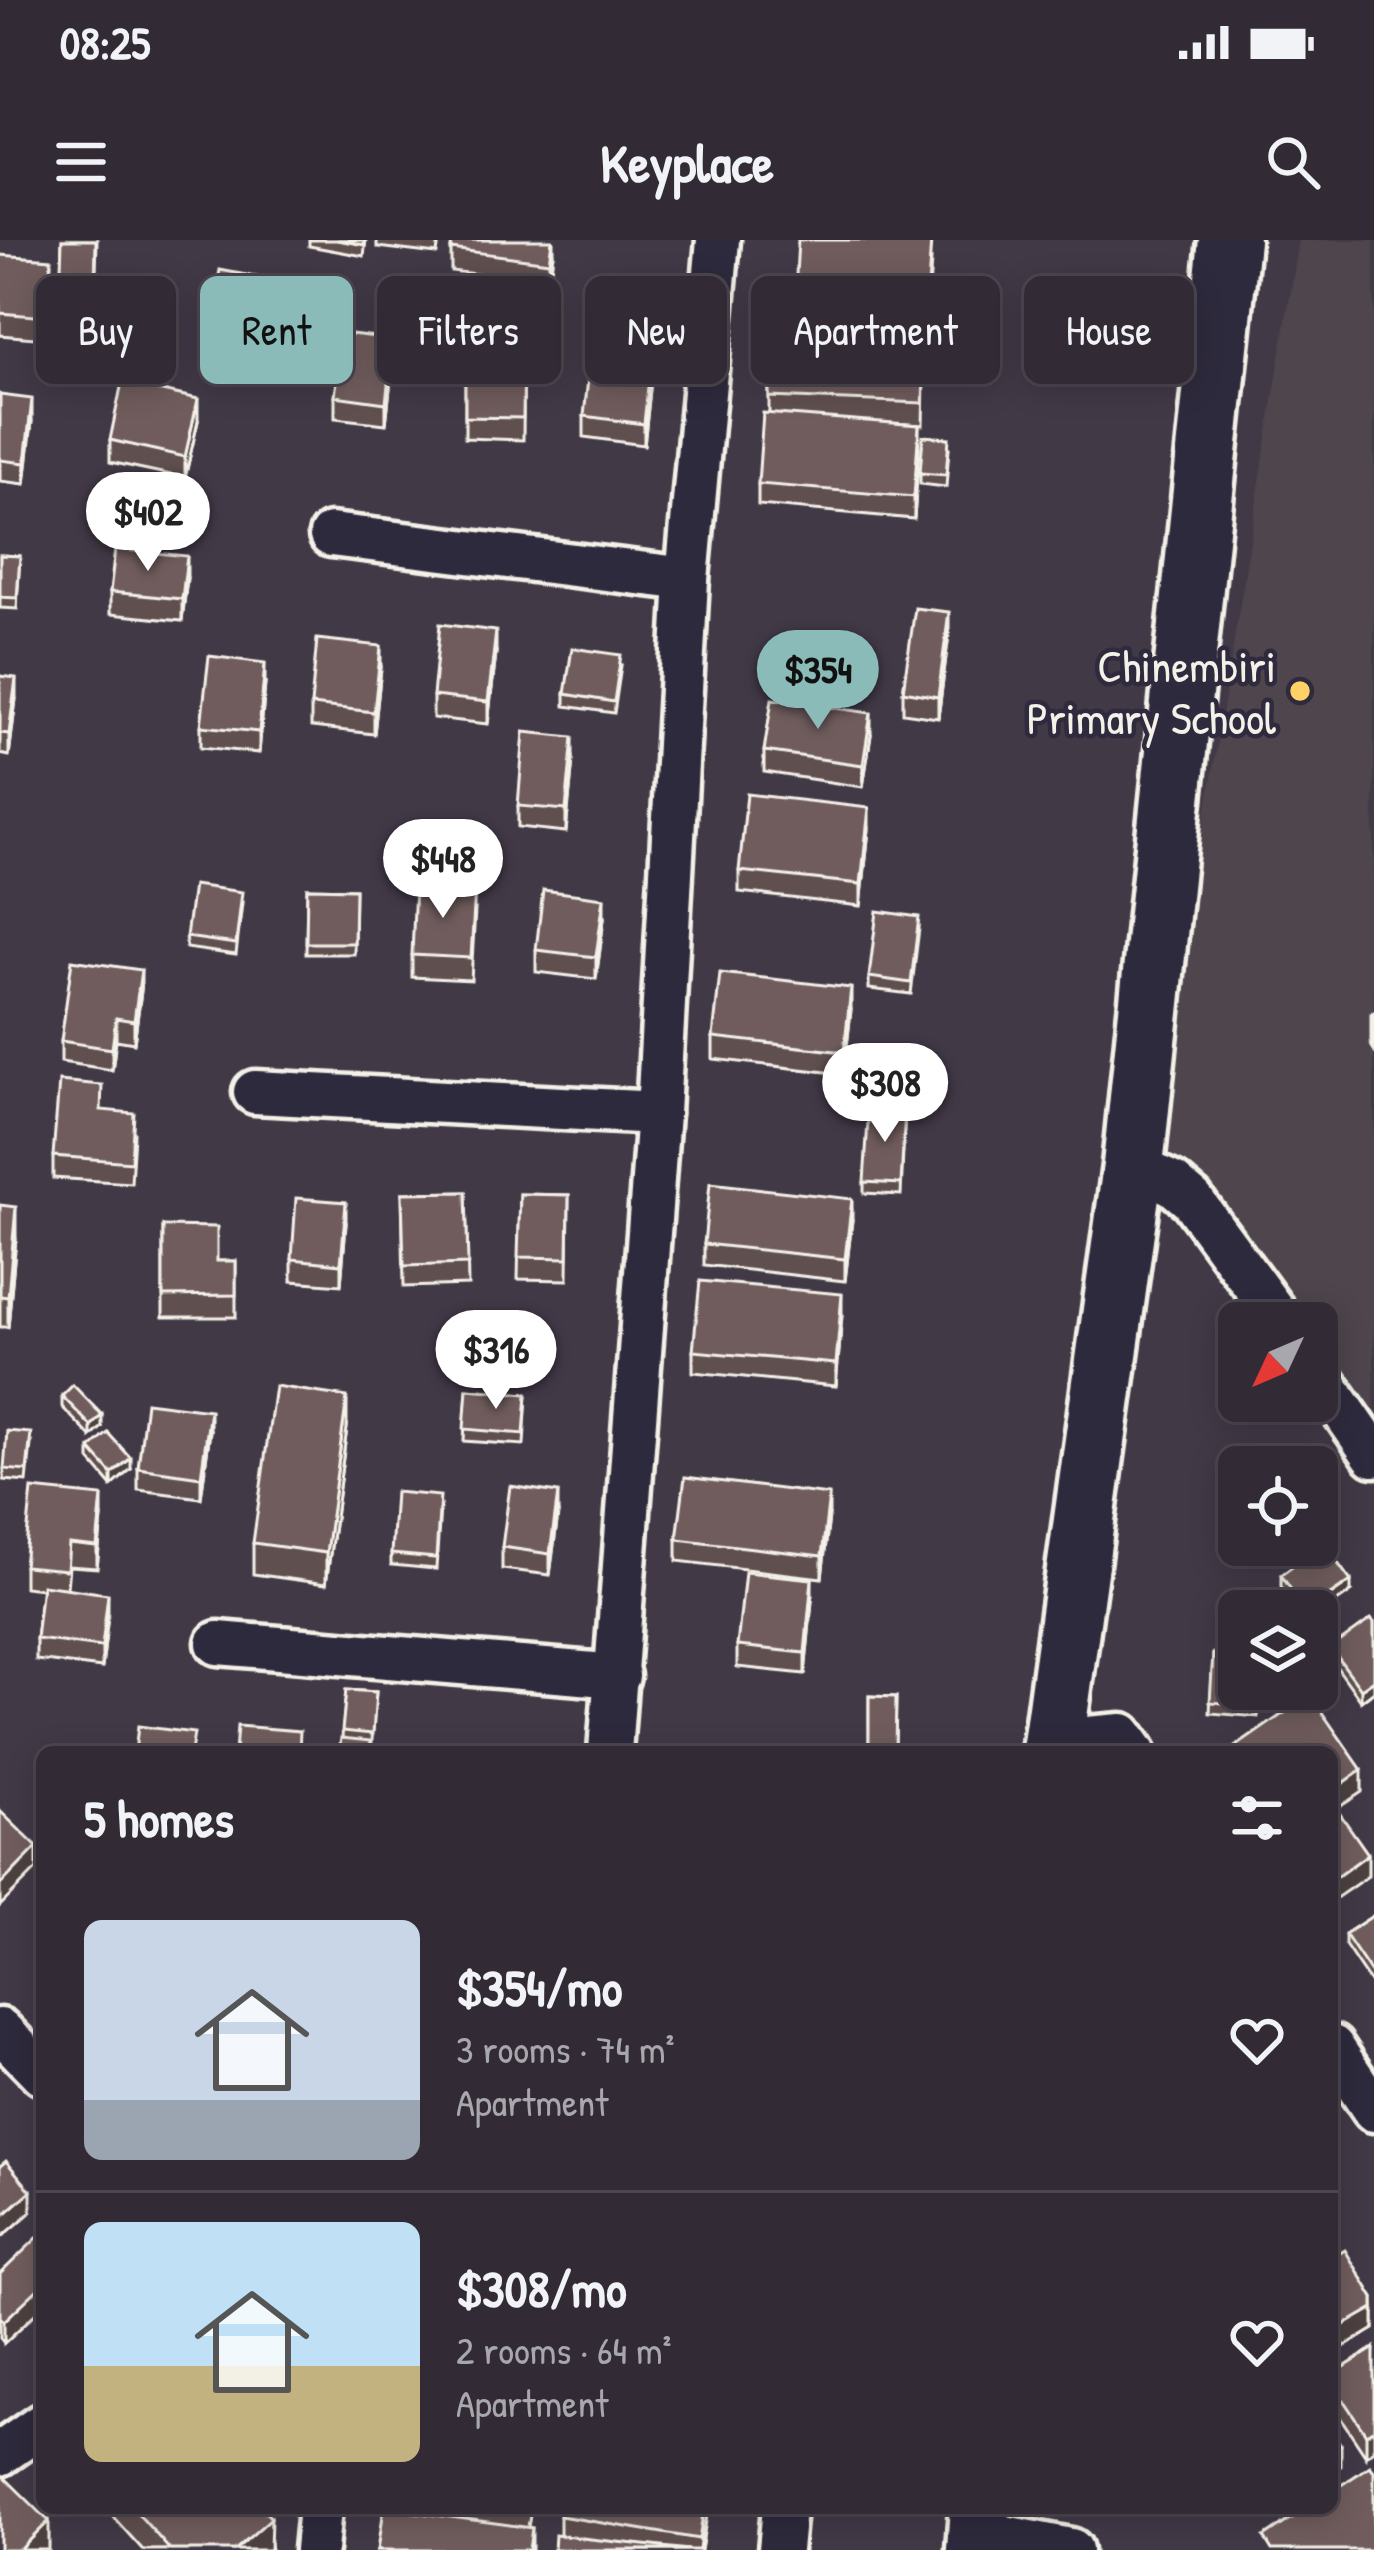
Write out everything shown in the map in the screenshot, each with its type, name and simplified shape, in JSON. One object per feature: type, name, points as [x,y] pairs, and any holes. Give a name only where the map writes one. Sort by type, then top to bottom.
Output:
[{"type":"street","points":[[611,1746],[658,1114],[687,579],[718,240]]},
{"type":"street","points":[[1053,1746],[1133,1166],[1229,240]]},
{"type":"street","points":[[331,535],[687,579]]},
{"type":"street","points":[[255,1092],[658,1114]]},
{"type":"street","points":[[1133,1166],[1173,1184],[1192,1200],[1267,1302]]},
{"type":"street","points":[[1338,1403],[1374,1454]]},
{"type":"street","points":[[218,1643],[618,1676]]},
{"type":"street","points":[[1059,1746],[1122,1735],[1130,1746]]},
{"type":"street","points":[[0,2030],[36,2067]]},
{"type":"street","points":[[1338,2057],[1374,2110]]},
{"type":"street","points":[[0,2455],[36,2430]]},
{"type":"street","points":[[316,2550],[319,2514]]},
{"type":"street","points":[[780,2550],[783,2514]]},
{"type":"street","points":[[979,2530],[1070,2550]]},
{"type":"shaded area","name":"Chinembiri Primary School","points":[[1299,240],[1374,240],[1374,1480],[1336,1422],[1338,1302],[1257,1302],[1153,1141]]},
{"type":"building","points":[[62,240],[96,240],[95,276],[61,276]]},
{"type":"building","points":[[452,240],[552,240],[549,262],[451,249]]},
{"type":"building","points":[[798,240],[931,240],[929,276],[796,276]]},
{"type":"building","points":[[0,255],[51,259],[50,276],[36,276],[36,316],[0,313]]},
{"type":"building","points":[[220,270],[252,276],[219,276]]},
{"type":"building","points":[[353,334],[377,337],[377,384],[388,384],[386,403],[335,396],[337,384],[353,384]]},
{"type":"building","points":[[122,384],[198,399],[185,457],[110,440]]},
{"type":"building","points":[[465,384],[523,384],[523,418],[465,417]]},
{"type":"building","points":[[587,384],[648,384],[644,424],[584,416]]},
{"type":"building","points":[[769,384],[924,384],[923,403],[769,397]]},
{"type":"building","points":[[0,395],[32,399],[25,463],[0,460]]},
{"type":"building","points":[[763,413],[919,425],[914,497],[758,484]]},
{"type":"building","points":[[923,436],[949,438],[946,475],[920,473]]},
{"type":"building","points":[[115,549],[187,556],[182,599],[110,592]]},
{"type":"building","points":[[0,555],[20,556],[17,598],[0,597]]},
{"type":"building","points":[[915,608],[949,612],[938,697],[903,691]]},
{"type":"building","points":[[440,624],[496,631],[488,702],[433,696]]},
{"type":"building","points":[[317,639],[381,646],[374,712],[311,705]]},
{"type":"building","points":[[572,648],[621,655],[614,702],[565,694]]},
{"type":"building","points":[[209,656],[265,663],[259,732],[201,726]]},
{"type":"building","points":[[0,676],[16,678],[9,734],[0,733]]},
{"type":"building","points":[[772,699],[871,713],[863,765],[764,751]]},
{"type":"building","points":[[524,732],[573,737],[566,810],[518,806]]},
{"type":"building","points":[[747,794],[869,808],[861,884],[739,871]]},
{"type":"building","points":[[193,885],[242,892],[236,944],[186,937]]},
{"type":"building","points":[[415,885],[475,888],[471,958],[412,955]]},
{"type":"building","points":[[307,888],[355,889],[354,943],[306,943]]},
{"type":"building","points":[[543,890],[604,898],[596,957],[536,950]]},
{"type":"building","points":[[877,911],[919,917],[911,983],[869,977]]},
{"type":"building","points":[[72,960],[141,970],[134,1021],[116,1018],[112,1049],[61,1041]]},
{"type":"building","points":[[720,973],[851,988],[844,1052],[713,1037]]},
{"type":"building","points":[[59,1081],[102,1085],[101,1110],[134,1113],[131,1162],[53,1156]]},
{"type":"building","points":[[869,1106],[905,1109],[901,1184],[864,1182]]},
{"type":"building","points":[[710,1183],[852,1199],[845,1259],[704,1244]]},
{"type":"building","points":[[466,1192],[468,1264],[404,1266],[402,1193]]},
{"type":"building","points":[[520,1194],[569,1195],[568,1258],[518,1257]]},
{"type":"building","points":[[296,1198],[346,1202],[341,1264],[292,1259]]},
{"type":"building","points":[[0,1205],[16,1207],[8,1297],[0,1296]]},
{"type":"building","points":[[163,1226],[217,1227],[217,1261],[236,1261],[236,1295],[163,1296]]},
{"type":"building","points":[[700,1281],[842,1294],[836,1364],[693,1351]]},
{"type":"building","points":[[73,1385],[102,1415],[91,1426],[62,1396]]},
{"type":"building","points":[[275,1386],[347,1397],[326,1553],[253,1543]]},
{"type":"building","points":[[467,1389],[527,1394],[524,1434],[464,1429]]},
{"type":"building","points":[[146,1402],[210,1410],[201,1477],[138,1468]]},
{"type":"building","points":[[7,1431],[31,1433],[27,1471],[4,1469]]},
{"type":"building","points":[[108,1433],[131,1458],[112,1474],[90,1449]]},
{"type":"building","points":[[685,1477],[829,1495],[822,1556],[677,1539]]},
{"type":"building","points":[[510,1486],[558,1493],[550,1554],[502,1547]]},
{"type":"building","points":[[32,1489],[102,1496],[97,1547],[69,1544],[67,1570],[24,1566]]},
{"type":"building","points":[[395,1492],[440,1496],[436,1558],[391,1554]]},
{"type":"building","points":[[1338,1563],[1351,1581],[1338,1590],[1291,1590],[1281,1575],[1293,1566]]},
{"type":"building","points":[[745,1572],[812,1579],[805,1653],[737,1646]]},
{"type":"building","points":[[42,1585],[108,1594],[102,1647],[36,1639]]},
{"type":"building","points":[[1371,1619],[1374,1680],[1361,1689],[1338,1658],[1338,1643]]},
{"type":"building","points":[[1213,1654],[1218,1654],[1218,1703],[1210,1702]]},
{"type":"building","points":[[346,1690],[376,1692],[373,1734],[342,1731]]},
{"type":"building","points":[[869,1696],[896,1697],[895,1746],[869,1746]]},
{"type":"building","points":[[1288,1710],[1320,1710],[1362,1770],[1338,1787],[1338,1746],[1237,1746]]},
{"type":"building","points":[[138,1726],[194,1733],[192,1746],[136,1746]]},
{"type":"building","points":[[237,1726],[300,1731],[299,1746],[235,1746]]},
{"type":"building","points":[[341,1738],[371,1741],[371,1746],[340,1746]]},
{"type":"building","points":[[0,1811],[36,1848],[0,1885]]},
{"type":"building","points":[[1338,1811],[1368,1854],[1338,1876]]},
{"type":"building","points":[[1374,1915],[1374,1977],[1345,1934]]},
{"type":"building","points":[[6,2161],[31,2191],[0,2218],[0,2166]]},
{"type":"building","points":[[36,2239],[36,2291],[4,2321],[0,2317],[0,2274]]},
{"type":"building","points":[[1345,2250],[1374,2298],[1374,2308],[1339,2328],[1338,2326],[1338,2254]]},
{"type":"building","points":[[1374,2348],[1374,2429],[1366,2434],[1338,2392],[1338,2371]]},
{"type":"building","points":[[1370,2466],[1374,2471],[1374,2550],[1272,2550],[1264,2537],[1298,2514],[1338,2514],[1338,2487]]},
{"type":"building","points":[[0,2473],[36,2508],[36,2514],[49,2521],[20,2550],[0,2550]]},
{"type":"building","points":[[138,2514],[267,2514],[271,2518],[235,2550],[170,2550]]},
{"type":"building","points":[[383,2514],[428,2514],[532,2528],[529,2550],[378,2550]]},
{"type":"building","points":[[560,2514],[703,2514],[699,2539]]},
{"type":"building","points":[[555,2535],[689,2550],[554,2550]]},
{"type":"place","name":"Chinembiri Primary School","points":[[1300,691]]}]
